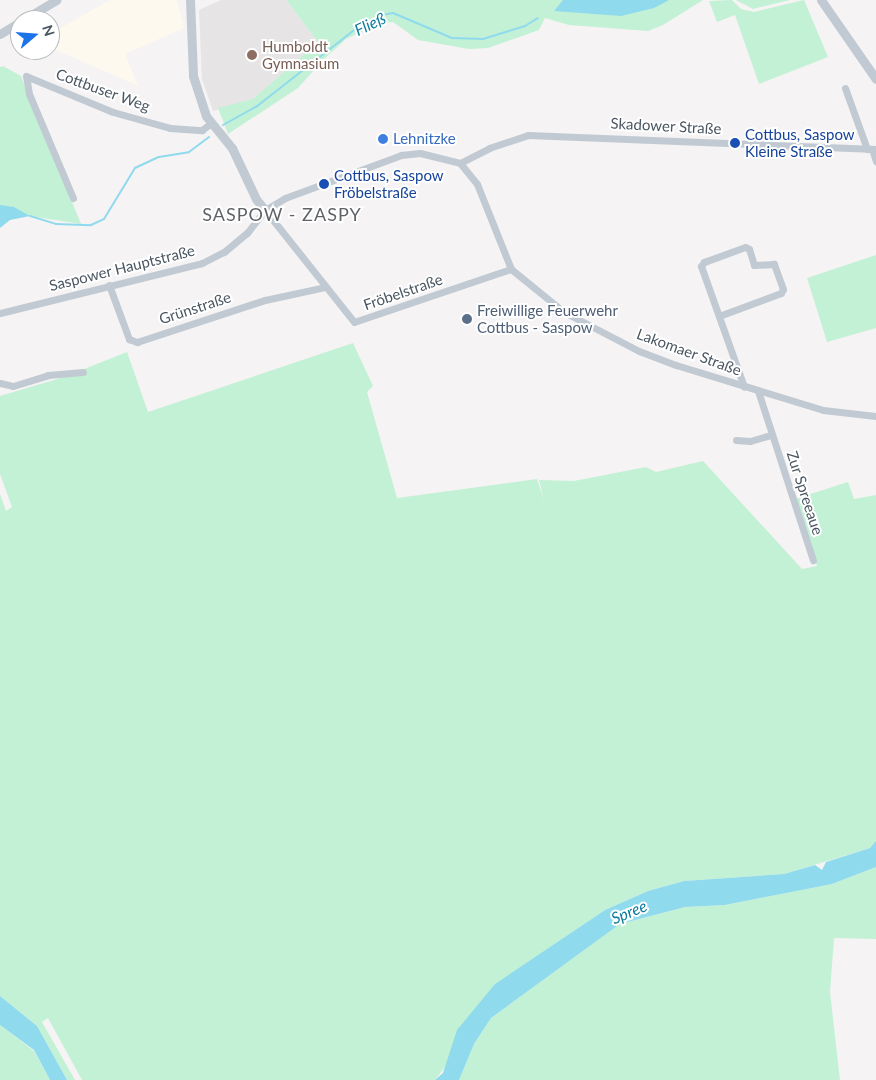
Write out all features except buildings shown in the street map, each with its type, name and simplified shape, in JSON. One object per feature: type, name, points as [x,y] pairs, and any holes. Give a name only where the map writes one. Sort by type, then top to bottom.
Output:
[{"type":"street","points":[[40,10],[56,0]]},
{"type":"street","points":[[190,0],[193,76],[206,116],[232,148],[265,210]]},
{"type":"street","points":[[821,0],[876,79]]},
{"type":"street","name":"Cottbuser Weg","points":[[73,198],[29,94],[26,76],[113,112],[170,128],[202,130],[211,123]]},
{"type":"street","points":[[845,88],[876,161]]},
{"type":"street","name":"Skadower Straße","points":[[460,163],[489,148],[528,135],[871,149]]},
{"type":"street","name":"Saspower Hauptstraße","points":[[0,313],[206,261],[224,252],[247,233],[265,210],[285,198],[401,155],[420,153],[460,163]]},
{"type":"street","name":"Lakomaer Straße","points":[[460,163],[477,184],[511,269],[564,312],[639,351],[758,391],[823,410],[876,416]]},
{"type":"street","name":"Fröbelstraße","points":[[265,210],[346,316],[360,322],[511,269]]},
{"type":"street","points":[[719,316],[781,293],[783,289],[774,264],[754,265],[749,249],[745,248],[704,262],[701,266],[744,386]]},
{"type":"street","name":"Grünstraße","points":[[109,285],[129,338],[137,342],[265,300],[325,287]]},
{"type":"street","points":[[0,383],[13,386],[48,375],[83,372]]},
{"type":"street","name":"Zur Spreeaue","points":[[758,391],[813,560]]},
{"type":"street","points":[[736,440],[750,441],[771,434]]},
{"type":"shaded area","points":[[110,0],[177,0],[184,28],[125,54],[138,86],[60,51],[60,28]]},
{"type":"shaded area","name":"Humboldt Gymnasium","points":[[221,0],[286,0],[318,42],[253,99],[213,111],[202,79],[199,10]]},
{"type":"green space","points":[[286,0],[703,0],[663,25],[648,31],[569,25],[545,18],[539,30],[488,48],[469,49],[418,40],[393,22],[381,23],[346,39],[324,59],[298,88],[228,134],[218,108],[253,99],[318,42]]},
{"type":"green space","points":[[732,0],[741,9],[754,12],[804,0],[828,57],[759,84],[735,15],[717,22],[709,1]]},
{"type":"green space","points":[[736,0],[790,0],[753,9]]},
{"type":"green space","points":[[3,66],[21,76],[81,224],[30,216],[0,205],[0,67]]},
{"type":"green space","points":[[876,255],[876,328],[827,342],[807,278]]},
{"type":"green space","points":[[353,343],[373,386],[367,392],[397,498],[537,479],[544,500],[539,480],[574,481],[646,467],[656,472],[703,461],[802,569],[817,566],[795,499],[848,482],[854,499],[876,495],[876,841],[870,848],[784,874],[684,881],[648,891],[605,910],[524,965],[435,1080],[82,1080],[48,1018],[42,1022],[75,1080],[67,1080],[37,1026],[0,996],[0,494],[6,511],[12,507],[0,474],[0,396],[64,377],[127,352],[148,412]]},
{"type":"green space","points":[[876,867],[876,939],[834,938],[830,992],[840,1080],[459,1080],[474,1044],[491,1018],[620,924],[685,907],[725,905],[832,884]]},
{"type":"green space","points":[[0,1025],[34,1051],[50,1080],[0,1080]]},
{"type":"water","points":[[563,0],[669,0],[654,8],[621,16],[554,11]]},
{"type":"water","points":[[0,205],[14,207],[30,216],[10,220],[0,228]]},
{"type":"water","name":"Spree","points":[[876,841],[876,867],[832,884],[725,905],[685,907],[620,924],[491,1018],[474,1044],[459,1080],[435,1080],[443,1073],[457,1030],[495,984],[605,910],[648,891],[684,881],[784,874],[815,865],[822,870],[826,862],[870,848]]},
{"type":"water","points":[[0,996],[37,1026],[67,1080],[50,1080],[34,1050],[0,1025]]},
{"type":"waterway","name":"Fließ","points":[[223,125],[256,107],[358,27],[382,15],[393,13],[452,38],[483,39],[525,26],[538,18]]},
{"type":"waterway","name":"Fließ","points":[[30,216],[56,224],[91,225],[104,219],[135,168],[159,157],[189,152],[209,137]]},
{"type":"place","name":"Humboldt Gymnasium","points":[[252,55]]},
{"type":"place","name":"Lehnitzke","points":[[383,139]]},
{"type":"place","name":"Cottbus, Saspow Kleine Straße","points":[[735,143]]},
{"type":"place","name":"Cottbus, Saspow Fröbelstraße","points":[[324,184]]},
{"type":"place","name":"Freiwillige Feuerwehr Cottbus - Saspow","points":[[467,319]]},
{"type":"district","name":"SASPOW - ZASPY","points":[[282,214]]}]
